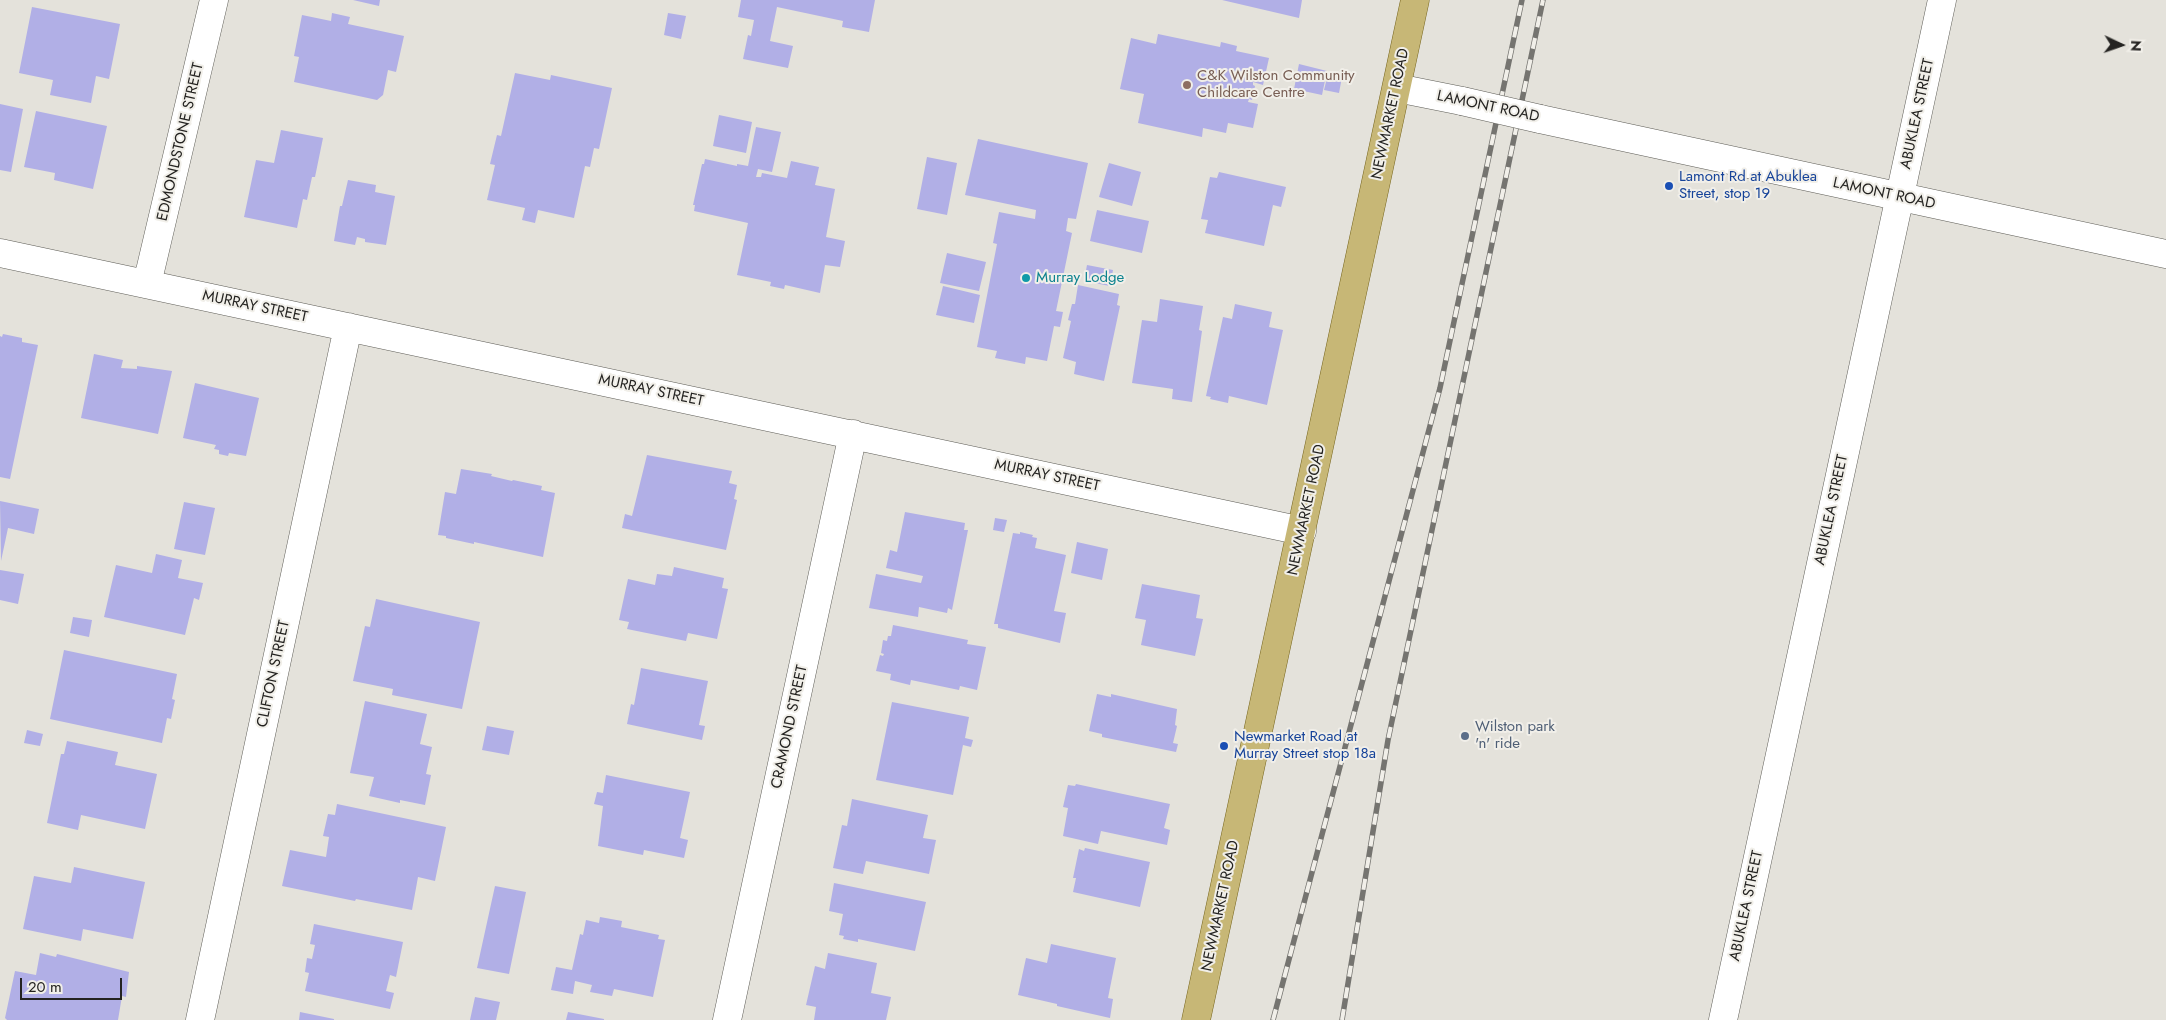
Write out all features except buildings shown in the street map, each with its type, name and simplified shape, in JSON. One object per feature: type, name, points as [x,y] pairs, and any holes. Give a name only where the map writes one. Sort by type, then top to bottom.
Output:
[{"type":"main road","name":"NEWMARKET ROAD","points":[[1196,1020],[1415,0]]},
{"type":"street","name":"EDMONDSTONE STREET","points":[[147,284],[214,0]]},
{"type":"street","name":"ABUKLEA STREET","points":[[1723,1020],[1942,0]]},
{"type":"street","name":"LAMONT ROAD","points":[[1397,88],[2166,254]]},
{"type":"street","name":"MURRAY STREET","points":[[0,253],[1302,531]]},
{"type":"street","name":"CLIFTON STREET","points":[[200,1020],[348,328]]},
{"type":"street","name":"CRAMOND STREET","points":[[727,1020],[853,434]]},
{"type":"railway","points":[[1273,1020],[1440,388],[1522,0]]},
{"type":"railway","points":[[1342,1020],[1388,740],[1543,0]]},
{"type":"place","name":"C&K Wilston Community Childcare Centre","points":[[1187,85]]},
{"type":"place","name":"Lamont Rd at Abuklea Street, stop 19","points":[[1669,186]]},
{"type":"place","name":"Murray Lodge","points":[[1026,278]]},
{"type":"place","name":"Wilston park 'n' ride","points":[[1465,736]]},
{"type":"place","name":"Newmarket Road at Murray Street stop 18a","points":[[1224,746]]}]
